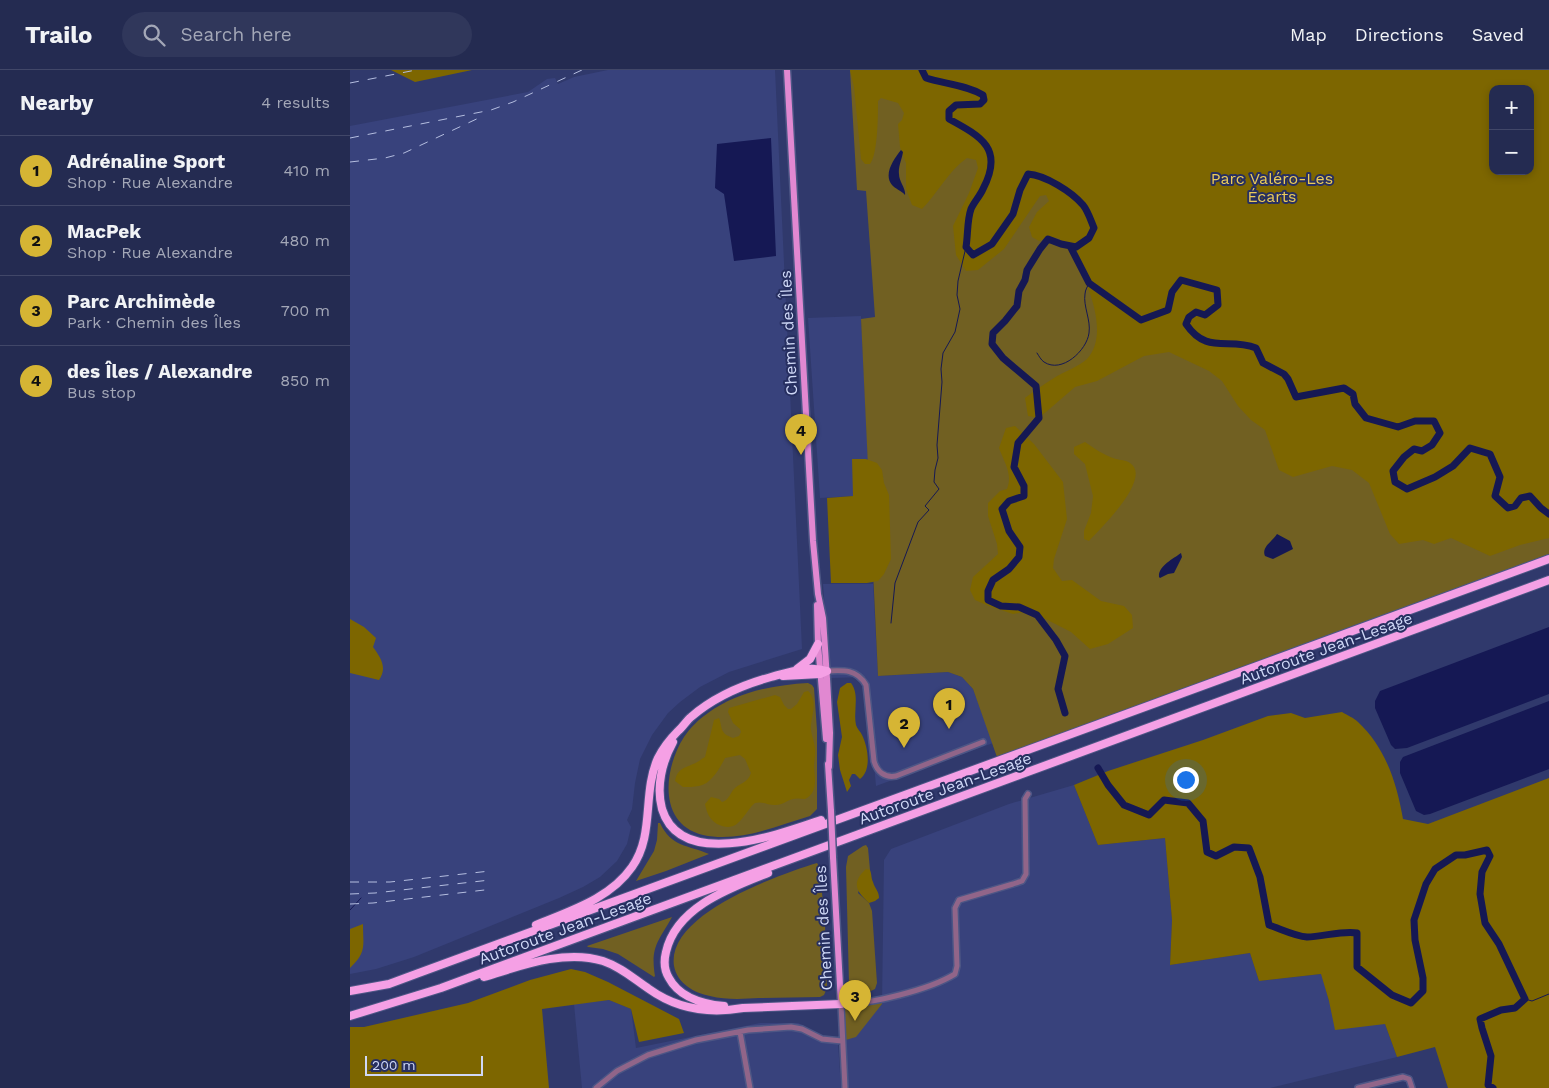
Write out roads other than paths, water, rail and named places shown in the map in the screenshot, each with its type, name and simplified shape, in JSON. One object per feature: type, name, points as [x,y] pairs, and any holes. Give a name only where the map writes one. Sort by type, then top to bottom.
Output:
[{"type":"highway","name":"Autoroute Jean-Lesage","points":[[350,991],[389,984],[1549,559]]},
{"type":"highway","name":"Autoroute Jean-Lesage","points":[[350,1016],[441,988],[1549,580]]},
{"type":"highway","points":[[440,965],[585,904],[611,888],[624,877],[632,868],[641,852],[646,833],[652,777],[658,758],[674,734],[692,716],[708,704],[748,684],[794,670],[810,659],[818,644]]},
{"type":"highway","points":[[794,670],[822,671]]},
{"type":"highway","points":[[774,676],[822,671]]},
{"type":"highway","points":[[678,731],[662,770],[660,802],[664,816],[674,828],[689,838],[708,843],[740,842],[797,828],[856,809],[873,806]]},
{"type":"highway","points":[[743,1008],[702,1002],[689,997],[672,983],[667,974],[665,957],[674,932],[696,909],[710,899],[815,854],[826,847]]},
{"type":"highway","points":[[441,988],[534,963],[563,958],[583,958],[601,960],[615,965],[661,997],[675,1004],[693,1009],[713,1011],[840,1004]]},
{"type":"main road","name":"Chemin des Îles","points":[[787,70],[808,468],[818,594],[818,644],[822,671],[829,768],[840,1004]]},
{"type":"main road","name":"Chemin des Îles","points":[[818,594],[823,618],[822,671]]},
{"type":"street","points":[[822,671],[852,671],[866,685],[874,761],[877,769],[884,775],[896,776],[983,742]]},
{"type":"street","points":[[840,1004],[869,1002],[942,982],[955,974],[957,966],[955,908],[959,900],[1022,881],[1026,874],[1025,798],[1028,794]]},
{"type":"street","name":"Chemin des Îles","points":[[840,1004],[845,1088]]},
{"type":"street","points":[[596,1088],[617,1071],[648,1055],[696,1040],[740,1032],[790,1027],[802,1029],[822,1039],[831,1041],[842,1040]]},
{"type":"street","points":[[740,1032],[750,1088]]},
{"type":"street","points":[[1358,1088],[1403,1077],[1409,1079],[1412,1088]]},
{"type":"waterway","points":[[922,70],[926,78],[963,87],[983,95],[984,100],[980,104],[956,105],[949,111],[949,119],[980,139],[990,154],[989,175],[982,192],[971,209],[969,218],[966,247],[973,255],[992,244],[1013,214],[1020,190],[1028,174],[1042,177],[1072,195],[1085,207],[1094,228],[1089,238],[1076,247],[1048,239],[1027,270],[1025,280],[1019,291],[1017,306],[993,333],[992,344],[1003,358],[1036,386],[1039,418],[1018,443],[1014,467],[1024,486],[1024,496],[1009,501],[1002,509],[1009,531],[1020,547],[1019,557],[1009,569],[993,580],[988,591],[988,600],[1001,606],[1019,607],[1037,615],[1056,640],[1065,656],[1058,689],[1065,713]]},
{"type":"waterway","points":[[1070,246],[1089,283],[1141,320],[1168,310],[1172,292],[1181,280],[1217,290],[1218,305],[1205,315],[1196,312],[1189,317],[1186,324],[1194,333],[1210,342],[1246,345],[1256,348],[1263,363],[1284,374],[1296,397],[1344,388],[1353,394],[1355,404],[1366,418],[1398,427],[1415,421],[1434,421],[1440,433],[1432,445],[1422,451],[1414,449],[1404,457],[1393,471],[1395,482],[1407,489],[1435,477],[1453,466],[1470,448],[1490,454],[1500,477],[1495,496],[1508,508],[1515,506],[1521,498],[1530,496],[1549,514]]},
{"type":"waterway","points":[[891,623],[895,583],[918,522],[929,510],[925,506],[939,489],[934,482],[938,458],[941,369],[943,353],[955,332],[960,309],[957,295],[958,281],[966,247]]},
{"type":"waterway","points":[[1037,353],[1044,362],[1051,365],[1066,363],[1079,353],[1089,333],[1085,303],[1085,291],[1089,283]]},
{"type":"waterway","points":[[1098,768],[1108,785],[1124,805],[1149,815],[1164,800],[1188,803],[1203,821],[1207,852],[1216,856],[1234,847],[1249,848],[1260,877],[1269,925],[1307,937],[1346,932],[1357,933],[1357,967],[1392,995],[1411,1003],[1423,991],[1423,978],[1415,940],[1414,920],[1426,884],[1435,869],[1456,855],[1487,850],[1490,856],[1482,872],[1480,894],[1485,923],[1499,944],[1525,999],[1515,1008],[1501,1010],[1480,1019],[1491,1056],[1488,1085],[1493,1088]]},
{"type":"waterway","points":[[350,910],[361,898]]},
{"type":"waterway","points":[[1525,999],[1532,1001],[1549,994]]},
{"type":"railway","points":[[350,83],[416,70]]},
{"type":"railway","points":[[350,138],[491,110],[513,102],[582,70]]},
{"type":"railway","points":[[350,162],[385,158],[404,153],[483,116]]},
{"type":"railway","points":[[350,882],[390,882],[490,871]]},
{"type":"railway","points":[[350,894],[490,880]]},
{"type":"railway","points":[[350,904],[493,889]]},
{"type":"place","name":"des Îles / Alexandre","points":[[801,455]]},
{"type":"place","name":"Adrénaline Sport","points":[[949,729]]},
{"type":"place","name":"MacPek","points":[[904,748]]},
{"type":"place","name":"Parc Archimède","points":[[855,1021]]},
{"type":"park label","name":"Parc Valéro-Les Écarts","points":[[1272,187]]}]
